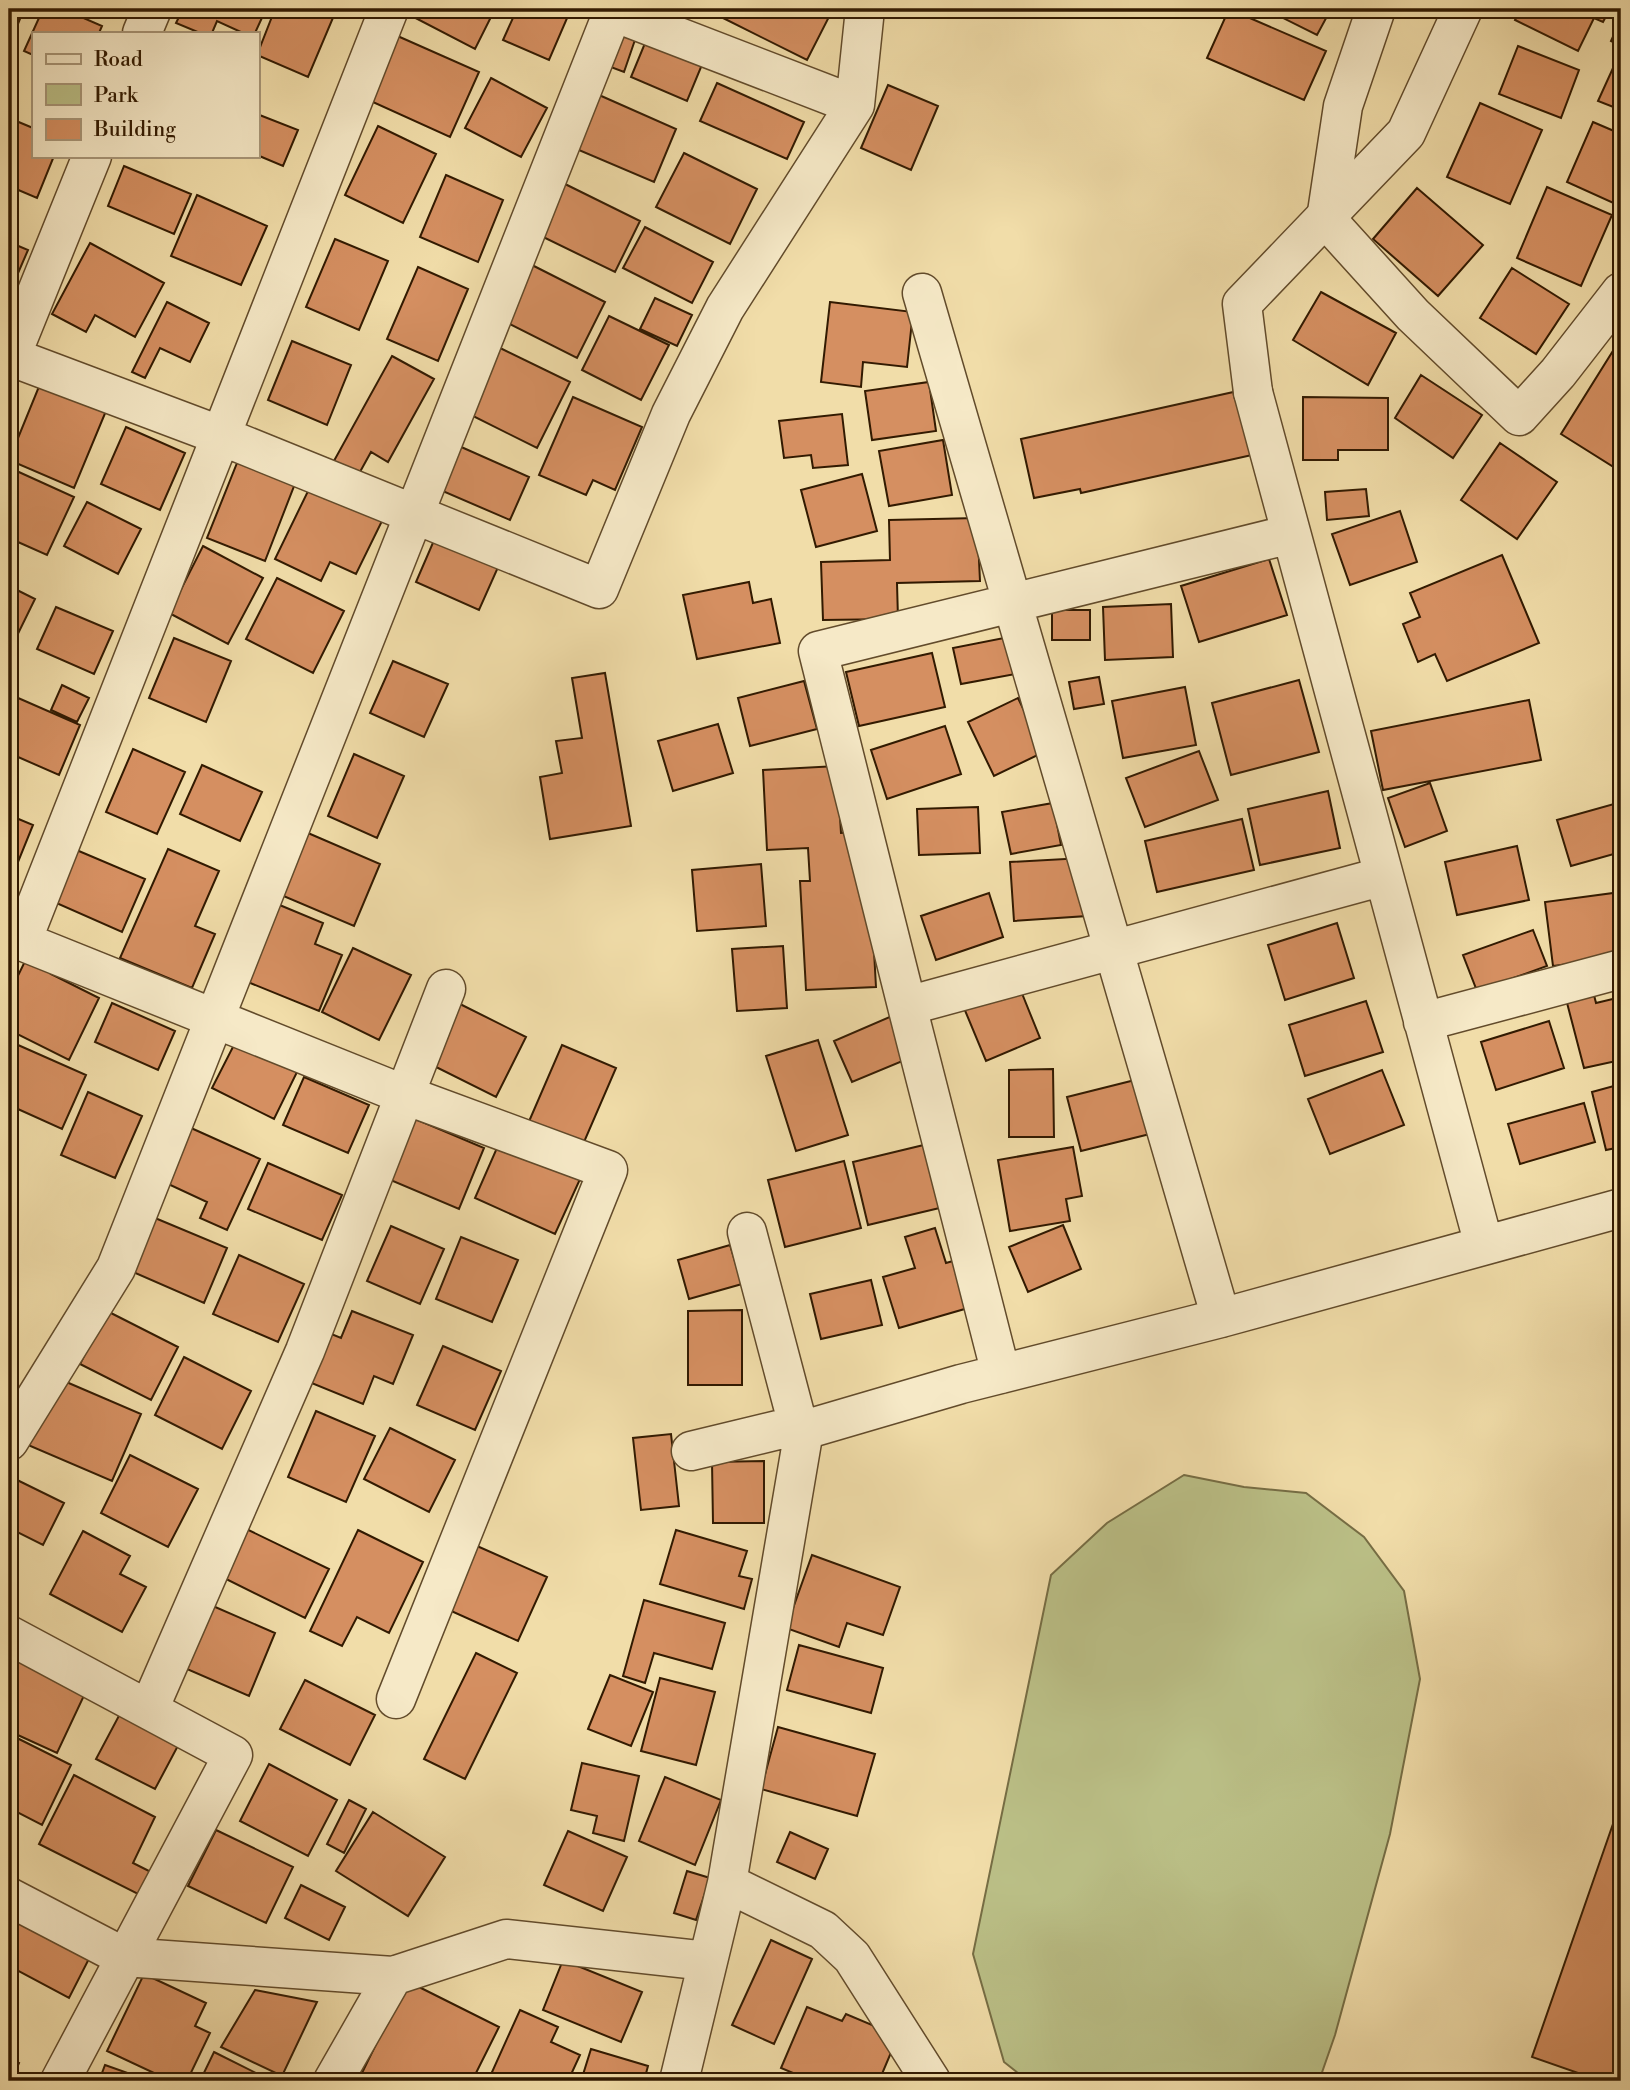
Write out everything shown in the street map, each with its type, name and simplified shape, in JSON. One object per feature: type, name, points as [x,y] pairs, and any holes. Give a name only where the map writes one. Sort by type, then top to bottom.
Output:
[{"type":"street","points":[[142,32],[152,9]]},
{"type":"street","points":[[389,9],[15,939],[405,1095],[608,1170],[396,1699]]},
{"type":"street","points":[[91,158],[9,358],[219,435],[599,589],[671,414],[724,308],[855,105],[865,9]]},
{"type":"street","points":[[1326,219],[1343,106],[1376,9]]},
{"type":"street","points":[[1463,9],[1406,133],[1242,304],[1253,392],[1484,1245]]},
{"type":"street","points":[[9,1441],[116,1268],[611,10],[855,105]]},
{"type":"street","points":[[1326,219],[1413,315],[1519,416],[1558,373],[1621,292]]},
{"type":"street","points":[[922,293],[1221,1318]]},
{"type":"street","points":[[1001,1374],[818,651],[1291,534]]},
{"type":"street","points":[[907,1006],[1384,877]]},
{"type":"street","points":[[1423,1022],[1621,970]]},
{"type":"street","points":[[149,1709],[305,1351],[446,989]]},
{"type":"street","points":[[691,1451],[778,1430],[804,1430],[1001,1374],[1221,1318],[1621,1208]]},
{"type":"street","points":[[679,2081],[727,1883],[804,1430],[795,1414],[747,1232]]},
{"type":"street","points":[[9,1634],[233,1755],[60,2081]]},
{"type":"street","points":[[727,1883],[823,1930],[852,1956],[931,2081]]},
{"type":"street","points":[[9,1897],[124,1956],[393,1976],[506,1939],[707,1961]]},
{"type":"street","points":[[334,2081],[393,1976]]},
{"type":"green space","points":[[1184,1475],[1244,1487],[1306,1493],[1364,1537],[1404,1591],[1420,1679],[1390,1834],[1335,2035],[1319,2081],[1028,2081],[1004,2062],[973,1954],[1051,1575],[1107,1523]]},
{"type":"building","points":[[9,9],[24,9],[9,46]]},
{"type":"building","points":[[43,9],[63,9],[102,26],[99,32],[33,32]]},
{"type":"building","points":[[183,9],[266,9],[255,32],[241,32],[217,21],[212,32],[198,32],[176,23]]},
{"type":"building","points":[[275,9],[326,9],[335,13],[308,77],[259,56]]},
{"type":"building","points":[[495,9],[475,49],[402,11]]},
{"type":"building","points":[[517,9],[571,9],[549,60],[503,40]]},
{"type":"building","points":[[728,9],[833,9],[807,60],[723,18]]},
{"type":"building","points":[[1229,9],[1326,51],[1304,100],[1207,58]]},
{"type":"building","points":[[1265,9],[1331,9],[1317,35]]},
{"type":"building","points":[[1520,9],[1610,9],[1603,22],[1594,18],[1578,51],[1515,20]]},
{"type":"building","points":[[1621,19],[1621,46],[1611,41]]},
{"type":"building","points":[[612,29],[636,37],[624,72],[600,63]]},
{"type":"building","points":[[650,31],[706,55],[687,101],[631,77]]},
{"type":"building","points":[[32,33],[32,55],[24,51]]},
{"type":"building","points":[[393,34],[479,72],[450,137],[364,98]]},
{"type":"building","points":[[1518,46],[1579,70],[1561,118],[1499,94]]},
{"type":"building","points":[[1613,68],[1621,71],[1621,110],[1598,101]]},
{"type":"building","points":[[491,78],[547,108],[521,157],[465,128]]},
{"type":"building","points":[[717,83],[804,122],[787,159],[700,121]]},
{"type":"building","points":[[888,85],[938,106],[911,170],[861,148]]},
{"type":"building","points":[[590,91],[676,129],[654,182],[567,145]]},
{"type":"building","points":[[1480,103],[1542,130],[1510,204],[1447,177]]},
{"type":"building","points":[[259,115],[298,130],[283,166],[259,156]]},
{"type":"building","points":[[9,118],[32,128],[32,158],[53,158],[37,198],[9,186]]},
{"type":"building","points":[[1593,122],[1621,134],[1620,206],[1567,182]]},
{"type":"building","points":[[378,126],[436,154],[403,223],[345,195]]},
{"type":"building","points":[[684,153],[757,189],[730,244],[656,207]]},
{"type":"building","points":[[124,166],[191,194],[174,234],[108,206]]},
{"type":"building","points":[[446,175],[503,200],[478,262],[420,237]]},
{"type":"building","points":[[563,183],[640,221],[615,272],[537,234]]},
{"type":"building","points":[[1547,187],[1612,215],[1581,286],[1517,258]]},
{"type":"building","points":[[1417,188],[1483,245],[1438,296],[1373,239]]},
{"type":"building","points":[[197,195],[267,226],[241,285],[171,256]]},
{"type":"building","points":[[645,227],[713,262],[692,303],[623,268]]},
{"type":"building","points":[[335,239],[388,261],[359,330],[306,307]]},
{"type":"building","points":[[9,242],[28,250],[9,294]]},
{"type":"building","points":[[90,243],[164,283],[135,337],[95,315],[86,332],[52,314]]},
{"type":"building","points":[[526,262],[605,302],[577,358],[498,318]]},
{"type":"building","points":[[418,267],[468,289],[438,361],[387,339]]},
{"type":"building","points":[[1512,268],[1569,304],[1536,354],[1480,318]]},
{"type":"building","points":[[1321,292],[1396,333],[1368,385],[1293,340]]},
{"type":"building","points":[[655,298],[692,315],[677,346],[640,329]]},
{"type":"building","points":[[167,302],[209,323],[190,362],[160,348],[145,378],[132,372]]},
{"type":"building","points":[[830,302],[913,312],[907,367],[863,362],[861,387],[821,382]]},
{"type":"building","points":[[609,316],[669,345],[641,400],[582,370]]},
{"type":"building","points":[[1621,338],[1621,469],[1620,471],[1561,434]]},
{"type":"building","points":[[292,341],[351,365],[327,425],[268,400]]},
{"type":"building","points":[[494,345],[570,382],[537,448],[461,410]]},
{"type":"building","points":[[392,356],[434,379],[388,462],[371,452],[355,481],[330,468]]},
{"type":"building","points":[[1421,375],[1482,415],[1453,458],[1395,418]]},
{"type":"building","points":[[929,382],[936,431],[872,440],[865,391]]},
{"type":"building","points":[[40,384],[106,411],[74,488],[9,460]]},
{"type":"building","points":[[1247,389],[1261,453],[1081,493],[1080,489],[1034,498],[1021,439]]},
{"type":"building","points":[[573,397],[642,427],[615,490],[593,480],[586,495],[539,475]]},
{"type":"building","points":[[1303,397],[1388,398],[1388,450],[1338,450],[1338,460],[1303,460]]},
{"type":"building","points":[[842,414],[848,465],[813,468],[811,455],[784,458],[779,421]]},
{"type":"building","points":[[126,427],[185,453],[160,510],[101,484]]},
{"type":"building","points":[[943,440],[952,495],[889,506],[879,451]]},
{"type":"building","points":[[450,442],[529,477],[510,520],[431,486]]},
{"type":"building","points":[[1500,443],[1557,482],[1517,539],[1461,500]]},
{"type":"building","points":[[239,458],[296,481],[265,561],[207,538]]},
{"type":"building","points":[[10,468],[74,497],[47,555],[9,538]]},
{"type":"building","points":[[862,474],[877,531],[816,547],[801,490]]},
{"type":"building","points":[[310,487],[382,521],[356,574],[330,562],[321,581],[275,559]]},
{"type":"building","points":[[1366,489],[1369,516],[1327,520],[1325,492]]},
{"type":"building","points":[[87,502],[141,529],[118,574],[64,546]]},
{"type":"building","points":[[1400,511],[1417,562],[1350,585],[1332,534]]},
{"type":"building","points":[[977,518],[980,581],[897,583],[898,619],[823,620],[821,562],[890,560],[889,520]]},
{"type":"building","points":[[435,538],[499,565],[479,610],[416,582]]},
{"type":"building","points":[[203,546],[263,578],[228,644],[169,613]]},
{"type":"building","points":[[1502,555],[1539,643],[1447,681],[1435,654],[1418,662],[1403,624],[1420,617],[1410,593]]},
{"type":"building","points":[[1269,559],[1287,615],[1199,642],[1181,586]]},
{"type":"building","points":[[277,578],[344,611],[313,673],[246,639]]},
{"type":"building","points":[[749,582],[753,603],[771,599],[780,643],[697,659],[683,595]]},
{"type":"building","points":[[9,586],[35,599],[9,652]]},
{"type":"building","points":[[1171,604],[1173,657],[1105,660],[1103,607]]},
{"type":"building","points":[[56,607],[113,631],[94,674],[37,649]]},
{"type":"building","points":[[1052,610],[1090,610],[1090,640],[1052,640]]},
{"type":"building","points":[[1019,635],[1026,672],[961,684],[953,648]]},
{"type":"building","points":[[174,638],[231,661],[206,722],[149,698]]},
{"type":"building","points":[[932,653],[945,707],[859,726],[846,672]]},
{"type":"building","points":[[393,661],[448,684],[424,737],[370,713]]},
{"type":"building","points":[[605,673],[631,826],[550,839],[540,777],[562,773],[556,741],[582,738],[572,678]]},
{"type":"building","points":[[1099,677],[1104,704],[1074,709],[1069,682]]},
{"type":"building","points":[[1299,680],[1319,752],[1231,775],[1212,703]]},
{"type":"building","points":[[804,681],[817,729],[750,746],[738,698]]},
{"type":"building","points":[[62,685],[89,698],[77,722],[51,710]]},
{"type":"building","points":[[1185,687],[1196,745],[1123,758],[1112,701]]},
{"type":"building","points":[[9,694],[80,725],[59,775],[9,753]]},
{"type":"building","points":[[1018,698],[1044,752],[994,776],[968,722]]},
{"type":"building","points":[[1529,700],[1541,760],[1383,790],[1371,731]]},
{"type":"building","points":[[718,724],[733,773],[673,791],[658,741]]},
{"type":"building","points":[[945,726],[961,774],[887,799],[871,750]]},
{"type":"building","points":[[133,749],[185,772],[157,834],[106,812]]},
{"type":"building","points":[[1199,751],[1218,800],[1145,827],[1126,778]]},
{"type":"building","points":[[354,754],[404,776],[377,838],[328,816]]},
{"type":"building","points":[[202,765],[262,792],[240,841],[180,814]]},
{"type":"building","points":[[837,766],[841,833],[859,832],[871,897],[876,987],[806,990],[800,881],[810,881],[808,848],[767,850],[763,770]]},
{"type":"building","points":[[1430,783],[1447,831],[1405,847],[1388,798]]},
{"type":"building","points":[[1328,791],[1340,848],[1260,865],[1248,809]]},
{"type":"building","points":[[1621,802],[1621,852],[1571,866],[1557,820]]},
{"type":"building","points":[[1053,803],[1061,845],[1011,854],[1002,812]]},
{"type":"building","points":[[978,807],[980,853],[919,855],[917,809]]},
{"type":"building","points":[[9,815],[33,825],[16,867],[9,864]]},
{"type":"building","points":[[1242,819],[1254,870],[1157,892],[1145,841]]},
{"type":"building","points":[[301,830],[380,864],[354,926],[274,892]]},
{"type":"building","points":[[67,846],[145,879],[122,932],[45,898]]},
{"type":"building","points":[[1517,846],[1529,900],[1457,915],[1445,862]]},
{"type":"building","points":[[168,849],[219,871],[195,926],[215,934],[192,988],[120,958]]},
{"type":"building","points":[[1083,858],[1087,916],[1014,921],[1010,862]]},
{"type":"building","points":[[761,864],[766,926],[697,931],[692,870]]},
{"type":"building","points":[[1621,892],[1621,958],[1553,966],[1545,902]]},
{"type":"building","points":[[989,893],[1003,937],[936,960],[921,916]]},
{"type":"building","points":[[270,901],[323,923],[315,944],[342,955],[319,1011],[238,978]]},
{"type":"building","points":[[1337,923],[1354,978],[1285,1000],[1268,945]]},
{"type":"building","points":[[1533,930],[1547,966],[1477,991],[1463,955]]},
{"type":"building","points":[[783,946],[787,1008],[737,1011],[732,949]]},
{"type":"building","points":[[353,948],[411,975],[379,1040],[322,1012]]},
{"type":"building","points":[[30,951],[56,964],[51,974],[99,998],[69,1060],[9,1030],[9,994]]},
{"type":"building","points":[[1019,986],[1040,1038],[986,1061],[964,1008]]},
{"type":"building","points":[[1593,991],[1596,1003],[1621,997],[1621,1060],[1584,1068],[1566,999]]},
{"type":"building","points":[[452,1000],[526,1037],[496,1097],[422,1060]]},
{"type":"building","points":[[1366,1001],[1383,1052],[1305,1076],[1289,1025]]},
{"type":"building","points":[[112,1003],[175,1031],[158,1070],[95,1042]]},
{"type":"building","points":[[899,1013],[917,1055],[852,1082],[834,1041]]},
{"type":"building","points":[[1549,1021],[1564,1068],[1496,1090],[1481,1042]]},
{"type":"building","points":[[238,1037],[299,1068],[274,1119],[212,1088]]},
{"type":"building","points":[[818,1040],[848,1135],[796,1151],[766,1056]]},
{"type":"building","points":[[9,1041],[86,1075],[62,1129],[9,1105]]},
{"type":"building","points":[[562,1045],[616,1068],[581,1149],[527,1126]]},
{"type":"building","points":[[1053,1069],[1054,1137],[1009,1137],[1009,1070]]},
{"type":"building","points":[[1382,1070],[1404,1125],[1330,1154],[1308,1099]]},
{"type":"building","points":[[304,1077],[369,1105],[348,1153],[283,1125]]},
{"type":"building","points":[[1139,1079],[1154,1133],[1081,1151],[1067,1097]]},
{"type":"building","points":[[1621,1084],[1621,1147],[1606,1150],[1592,1092]]},
{"type":"building","points":[[88,1092],[142,1116],[115,1178],[61,1155]]},
{"type":"building","points":[[1584,1103],[1595,1142],[1520,1164],[1508,1124]]},
{"type":"building","points":[[406,1115],[484,1148],[459,1209],[381,1176]]},
{"type":"building","points":[[191,1128],[260,1159],[227,1230],[200,1218],[207,1202],[166,1183]]},
{"type":"building","points":[[500,1141],[581,1177],[555,1234],[475,1198]]},
{"type":"building","points":[[932,1143],[948,1206],[868,1225],[853,1162]]},
{"type":"building","points":[[1073,1147],[1082,1196],[1066,1199],[1070,1221],[1010,1231],[998,1160]]},
{"type":"building","points":[[844,1161],[861,1228],[785,1247],[768,1180]]},
{"type":"building","points":[[268,1163],[342,1195],[322,1240],[248,1209]]},
{"type":"building","points":[[155,1218],[227,1248],[204,1303],[133,1272]]},
{"type":"building","points":[[1063,1225],[1081,1269],[1028,1292],[1009,1247]]},
{"type":"building","points":[[391,1226],[444,1249],[420,1304],[367,1281]]},
{"type":"building","points":[[935,1228],[946,1263],[960,1259],[975,1306],[899,1328],[883,1277],[915,1268],[905,1237]]},
{"type":"building","points":[[461,1237],[518,1260],[492,1322],[436,1299]]},
{"type":"building","points":[[730,1245],[742,1284],[689,1299],[678,1260]]},
{"type":"building","points":[[239,1255],[304,1284],[278,1342],[213,1314]]},
{"type":"building","points":[[871,1280],[882,1325],[821,1339],[810,1294]]},
{"type":"building","points":[[742,1310],[742,1385],[688,1385],[688,1311]]},
{"type":"building","points":[[107,1311],[178,1347],[151,1400],[80,1364]]},
{"type":"building","points":[[352,1311],[413,1335],[393,1384],[374,1376],[363,1404],[309,1382],[329,1333],[341,1338]]},
{"type":"building","points":[[443,1346],[501,1371],[475,1430],[417,1405]]},
{"type":"building","points":[[184,1357],[251,1391],[222,1449],[155,1415]]},
{"type":"building","points":[[57,1378],[141,1414],[112,1481],[28,1445]]},
{"type":"building","points":[[316,1411],[375,1436],[346,1502],[288,1477]]},
{"type":"building","points":[[390,1428],[455,1460],[429,1512],[364,1479]]},
{"type":"building","points":[[671,1434],[679,1506],[641,1510],[633,1438]]},
{"type":"building","points":[[130,1455],[198,1489],[168,1547],[101,1513]]},
{"type":"building","points":[[764,1461],[764,1523],[713,1523],[712,1462]]},
{"type":"building","points":[[9,1476],[64,1503],[43,1545],[9,1528]]},
{"type":"building","points":[[240,1526],[329,1569],[305,1618],[216,1574]]},
{"type":"building","points":[[358,1530],[423,1562],[389,1633],[357,1617],[342,1646],[310,1631]]},
{"type":"building","points":[[676,1530],[747,1551],[739,1576],[752,1579],[744,1609],[660,1584]]},
{"type":"building","points":[[83,1531],[130,1556],[120,1574],[146,1587],[122,1632],[50,1594]]},
{"type":"building","points":[[468,1542],[547,1577],[518,1641],[440,1606]]},
{"type":"building","points":[[812,1555],[900,1587],[883,1635],[847,1623],[839,1647],[786,1628]]},
{"type":"building","points":[[644,1600],[725,1623],[712,1669],[654,1653],[645,1683],[623,1676]]},
{"type":"building","points":[[206,1603],[275,1633],[249,1696],[180,1666]]},
{"type":"building","points":[[799,1645],[883,1668],[871,1713],[787,1690]]},
{"type":"building","points":[[476,1653],[517,1673],[465,1779],[424,1759]]},
{"type":"building","points":[[17,1654],[88,1687],[57,1753],[9,1731],[9,1672]]},
{"type":"building","points":[[610,1675],[653,1692],[631,1746],[588,1729]]},
{"type":"building","points":[[660,1678],[715,1692],[696,1765],[641,1751]]},
{"type":"building","points":[[305,1680],[375,1715],[350,1765],[280,1729]]},
{"type":"building","points":[[122,1710],[181,1740],[155,1789],[96,1759]]},
{"type":"building","points":[[778,1727],[875,1754],[857,1816],[761,1789]]},
{"type":"building","points":[[9,1734],[71,1765],[42,1825],[9,1808]]},
{"type":"building","points":[[582,1763],[639,1776],[624,1841],[593,1833],[597,1816],[571,1810]]},
{"type":"building","points":[[269,1764],[337,1800],[308,1856],[240,1821]]},
{"type":"building","points":[[74,1775],[155,1817],[133,1863],[151,1872],[140,1895],[39,1844]]},
{"type":"building","points":[[665,1777],[721,1800],[695,1865],[639,1841]]},
{"type":"building","points":[[349,1800],[366,1809],[344,1853],[327,1844]]},
{"type":"building","points":[[373,1812],[445,1857],[408,1916],[336,1871]]},
{"type":"building","points":[[1614,1821],[1621,1824],[1621,2081],[1601,2081],[1532,2057]]},
{"type":"building","points":[[216,1830],[293,1867],[266,1923],[188,1886]]},
{"type":"building","points":[[568,1831],[627,1857],[603,1911],[544,1885]]},
{"type":"building","points":[[790,1832],[828,1849],[815,1879],[777,1862]]},
{"type":"building","points":[[687,1871],[710,1878],[696,1920],[674,1913]]},
{"type":"building","points":[[301,1885],[345,1907],[329,1940],[285,1918]]},
{"type":"building","points":[[9,1910],[96,1945],[69,1998],[9,1966]]},
{"type":"building","points":[[771,1940],[812,1959],[774,2044],[732,2025]]},
{"type":"building","points":[[563,1960],[642,1992],[621,2042],[543,2010]]},
{"type":"building","points":[[144,1974],[206,2003],[195,2026],[210,2033],[187,2081],[171,2081],[107,2051]]},
{"type":"building","points":[[407,1981],[499,2027],[472,2081],[369,2081],[360,2077]]},
{"type":"building","points":[[255,1990],[317,2002],[282,2076],[221,2047]]},
{"type":"building","points":[[807,2007],[842,2021],[846,2014],[898,2036],[879,2081],[812,2081],[781,2068]]},
{"type":"building","points":[[520,2010],[558,2027],[551,2042],[580,2055],[568,2081],[488,2081]]},
{"type":"building","points":[[591,2049],[648,2066],[644,2081],[581,2081]]},
{"type":"building","points":[[214,2052],[272,2081],[200,2081]]},
{"type":"building","points":[[9,2058],[19,2063],[11,2081],[9,2081]]},
{"type":"building","points":[[105,2065],[142,2078],[141,2081],[99,2081]]}]
